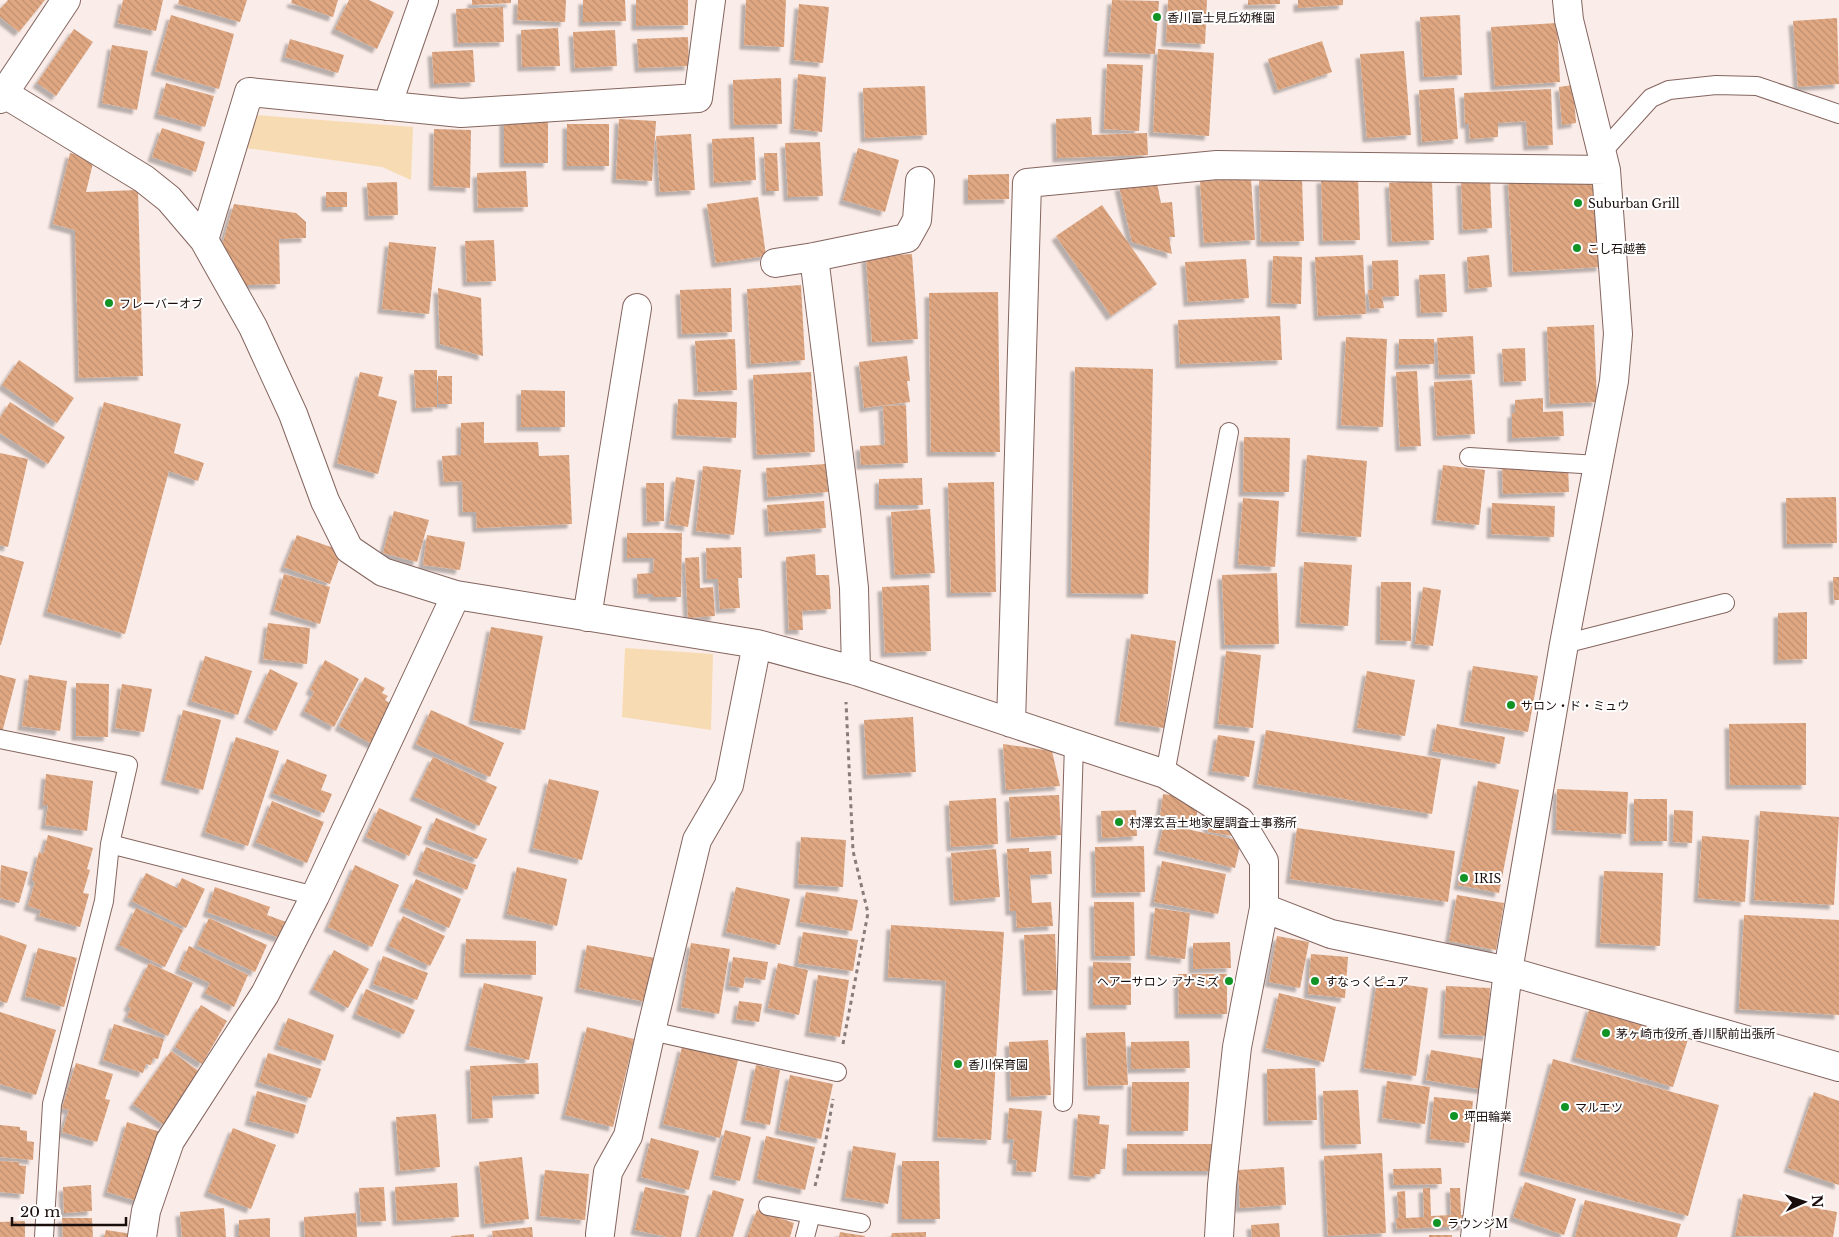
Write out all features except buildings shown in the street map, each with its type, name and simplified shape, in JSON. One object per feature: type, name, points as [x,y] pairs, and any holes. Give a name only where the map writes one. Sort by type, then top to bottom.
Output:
[{"type":"street","points":[[66,0],[1,94],[144,178],[169,199],[204,240],[253,327],[293,414],[325,501],[349,549],[383,572],[456,595],[757,644],[850,669],[1165,774],[1240,820],[1264,861],[1264,908],[1238,1047],[1222,1185],[1220,1237]]},
{"type":"street","points":[[386,106],[424,0]]},
{"type":"street","points":[[204,240],[249,92],[461,112],[698,98],[711,0]]},
{"type":"street","points":[[1475,1237],[1508,971],[1564,644],[1614,382],[1618,334],[1604,161],[1569,20],[1567,0]]},
{"type":"street","points":[[1012,723],[1027,183],[1217,165],[1604,161]]},
{"type":"street","points":[[775,263],[907,238],[917,220],[920,181]]},
{"type":"street","points":[[814,257],[852,570],[850,669]]},
{"type":"street","points":[[587,617],[637,308]]},
{"type":"street","points":[[142,1237],[146,1211],[170,1141],[265,994],[315,896],[456,595]]},
{"type":"street","points":[[600,1234],[608,1172],[628,1136],[651,1031],[698,840],[729,785],[757,644]]},
{"type":"street","points":[[1264,908],[1331,934],[1508,971],[1839,1067]]},
{"type":"lane","points":[[1604,161],[1651,98],[1669,90],[1716,85],[1757,86],[1839,114]]},
{"type":"lane","points":[[1165,774],[1229,432]]},
{"type":"lane","points":[[1469,457],[1598,464]]},
{"type":"lane","points":[[1564,644],[1725,603]]},
{"type":"lane","points":[[0,739],[128,765],[110,844],[104,901],[52,1104],[44,1237]]},
{"type":"lane","points":[[1062,1102],[1074,744]]},
{"type":"lane","points":[[110,844],[315,896]]},
{"type":"lane","points":[[651,1031],[837,1072]]},
{"type":"lane","points":[[768,1206],[861,1223]]},
{"type":"lane","points":[[805,1237],[811,1214]]},
{"type":"path","points":[[811,1214],[811,1202],[824,1152],[837,1072],[868,913],[853,851],[850,669]]},
{"type":"shaded area","points":[[256,115],[413,127],[411,180],[382,167],[246,148]]},
{"type":"shaded area","points":[[625,648],[713,654],[711,730],[622,717]]},
{"type":"place","name":"香川富士見丘幼稚園","points":[[1157,17]]},
{"type":"place","name":"Suburban Grill","points":[[1578,203]]},
{"type":"place","name":"こし石越善","points":[[1577,248]]},
{"type":"place","name":"フレーバーオブ","points":[[109,303]]},
{"type":"place","name":"サロン・ド・ミュウ","points":[[1511,705]]},
{"type":"place","name":"村澤玄吾土地家屋調査士事務所","points":[[1119,822]]},
{"type":"place","name":"IRIS","points":[[1464,878]]},
{"type":"place","name":"ヘアーサロン アナミズ","points":[[1229,981]]},
{"type":"place","name":"すなっくピュア","points":[[1315,981]]},
{"type":"place","name":"茅ヶ崎市役所 香川駅前出張所","points":[[1606,1033]]},
{"type":"place","name":"香川保育園","points":[[958,1064]]},
{"type":"place","name":"マルエツ","points":[[1565,1107]]},
{"type":"place","name":"坪田輪業","points":[[1454,1116]]},
{"type":"place","name":"ラウンジM","points":[[1437,1223]]}]
